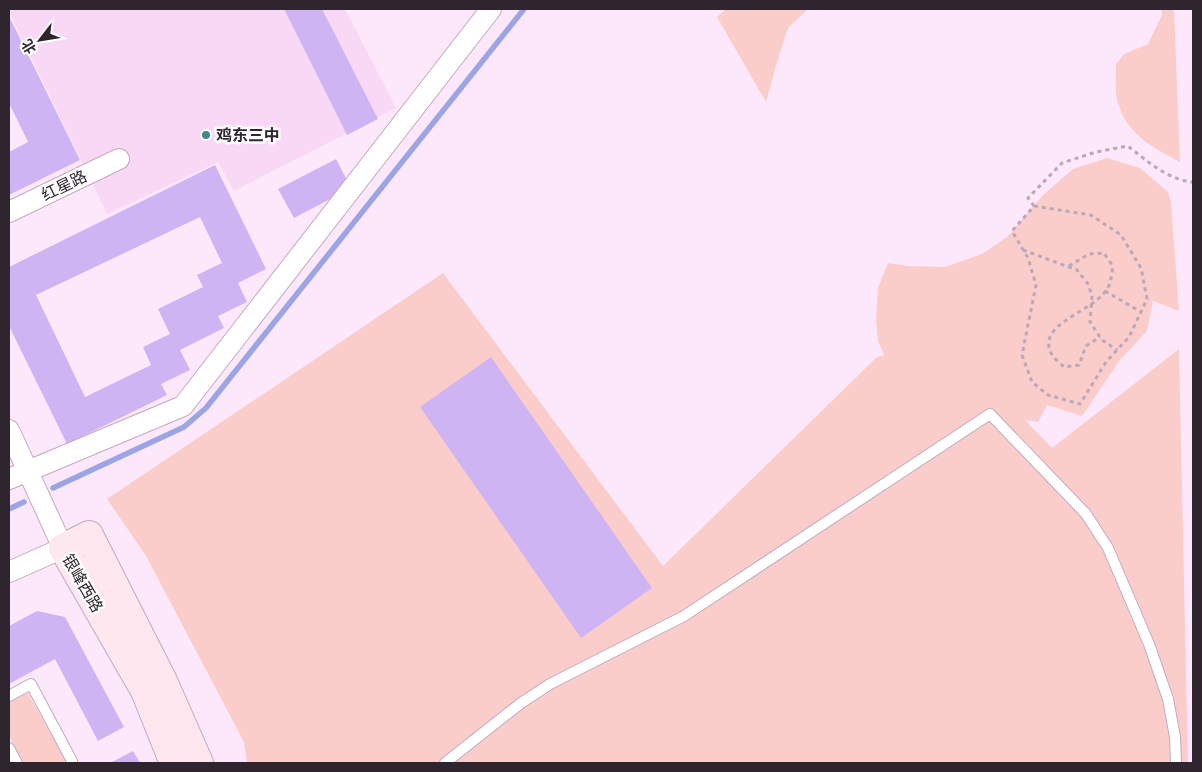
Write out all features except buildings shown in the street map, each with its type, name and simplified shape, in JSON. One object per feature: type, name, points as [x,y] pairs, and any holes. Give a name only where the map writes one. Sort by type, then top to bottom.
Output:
[{"type":"street","points":[[9,479],[183,406],[491,9]]},
{"type":"street","name":"红星路","points":[[9,212],[119,159]]},
{"type":"street","points":[[9,430],[63,548],[9,572]]},
{"type":"street","name":"银峰西路","points":[[174,763],[145,692],[63,548],[89,535],[163,681],[199,763]]},
{"type":"lane","points":[[445,763],[528,698],[550,684],[684,616],[990,414],[1086,514],[1108,548],[1149,644],[1168,699],[1175,736],[1176,763]]},
{"type":"lane","points":[[9,696],[31,684],[72,761],[70,763]]},
{"type":"lane","points":[[9,748],[17,763]]},
{"type":"path","points":[[1034,206],[1012,231],[1028,258],[1036,285],[1022,356],[1032,382],[1048,395],[1080,404],[1101,370],[1129,337],[1147,299],[1141,268],[1121,234],[1091,215],[1034,206],[1028,198],[1062,163],[1096,152],[1128,146],[1159,169],[1182,181],[1193,182]]},
{"type":"path","points":[[1023,250],[1078,270],[1088,284],[1092,296],[1090,322],[1102,340],[1117,350]]},
{"type":"path","points":[[1069,266],[1089,254],[1104,253],[1112,267],[1110,284],[1092,303],[1078,314],[1062,322],[1050,333],[1049,344],[1051,354],[1064,367],[1078,365],[1086,346],[1100,337]]},
{"type":"path","points":[[1105,291],[1140,312]]},
{"type":"shaded area","name":"鸡东三中","points":[[9,9],[345,9],[396,108],[234,191],[218,162],[107,214]]},
{"type":"shaded area","points":[[726,9],[808,9],[788,28],[766,102],[717,17]]},
{"type":"shaded area","points":[[1161,9],[1174,9],[1180,162],[1150,145],[1133,130],[1121,111],[1116,95],[1116,64],[1124,54],[1148,44],[1162,15]]},
{"type":"shaded area","points":[[1107,158],[1140,168],[1168,192],[1171,202],[1179,311],[1153,301],[1147,331],[1119,361],[1082,416],[1047,405],[1038,422],[1025,420],[1052,448],[1179,349],[1188,763],[247,763],[244,742],[146,556],[107,499],[443,273],[663,566],[877,357],[884,355],[878,341],[876,320],[878,288],[888,263],[908,266],[945,267],[982,254],[1007,237],[1043,195],[1073,169]]},
{"type":"shaded area","points":[[27,691],[65,759],[79,763],[22,763],[9,735],[9,700]]},
{"type":"waterway","points":[[53,488],[184,427],[206,408],[524,9]]},
{"type":"waterway","points":[[9,509],[24,502]]},
{"type":"place","name":"鸡东三中","points":[[206,135]]}]
